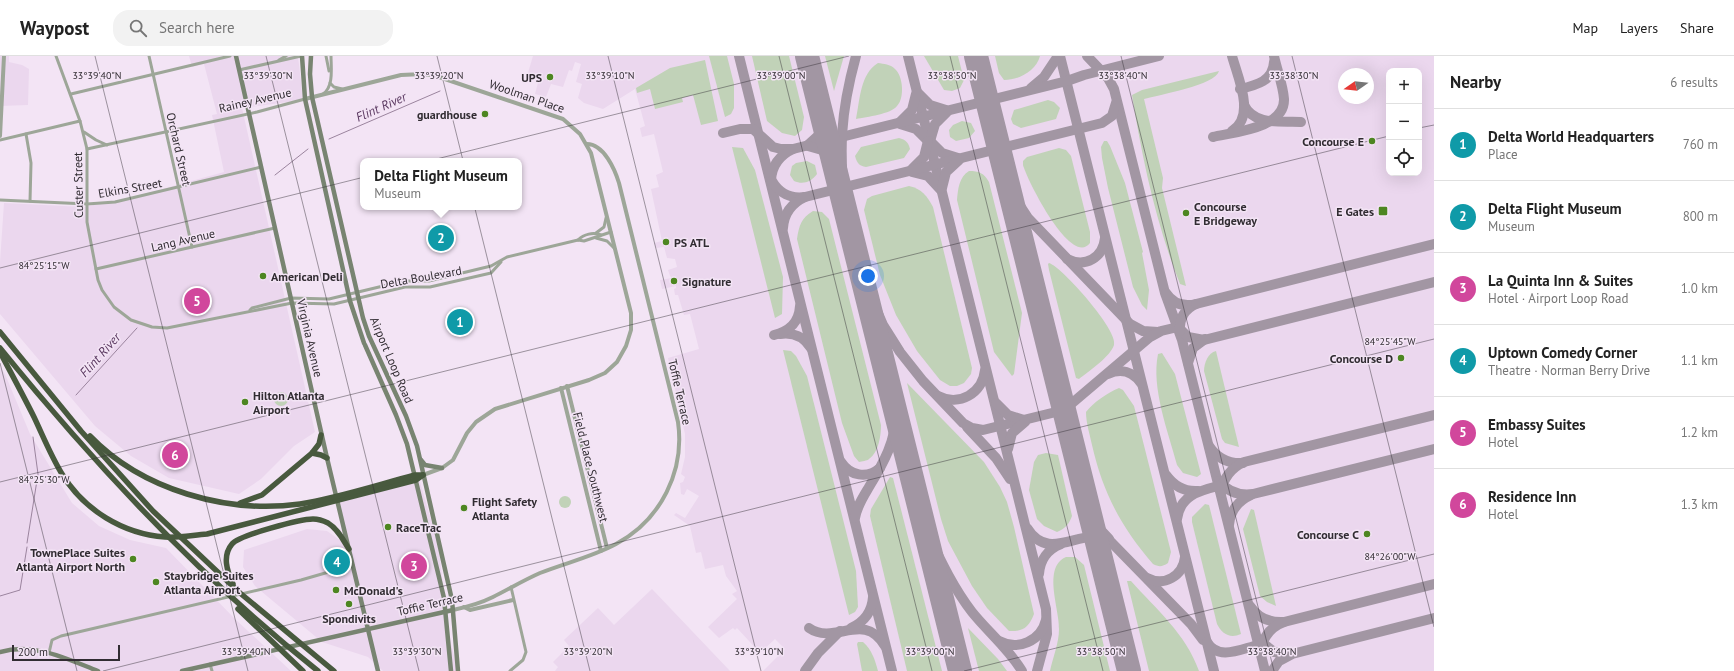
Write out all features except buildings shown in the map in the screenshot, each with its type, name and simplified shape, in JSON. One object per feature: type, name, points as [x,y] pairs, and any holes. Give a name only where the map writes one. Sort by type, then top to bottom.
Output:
[{"type":"highway","points":[[0,332],[59,402],[95,441],[130,467],[182,492],[234,504],[264,506],[299,504],[415,478]]},
{"type":"highway","points":[[0,348],[57,416],[135,503],[233,600],[318,671]]},
{"type":"highway","points":[[0,352],[57,465],[69,484],[99,513],[115,523],[140,532],[173,538],[202,535],[423,475]]},
{"type":"highway","points":[[59,402],[81,431],[153,511],[235,588],[292,638],[334,671]]},
{"type":"highway","points":[[234,504],[262,495],[312,453],[319,444],[321,435]]},
{"type":"highway","points":[[312,453],[327,458]]},
{"type":"highway","points":[[235,588],[229,575],[226,555],[236,540],[249,534],[305,520],[320,520],[333,527],[349,549]]},
{"type":"highway","points":[[233,600],[240,611],[303,671]]},
{"type":"main road","name":"Virginia Avenue","points":[[236,56],[321,435],[378,671]]},
{"type":"main road","name":"Airport Loop Road","points":[[302,56],[305,99],[350,301],[364,344],[401,427],[438,569],[446,612],[451,671]]},
{"type":"main road","name":"Airport Loop Road","points":[[311,56],[310,74],[312,97],[356,292],[369,336],[411,429],[419,457],[446,572],[453,610],[458,671]]},
{"type":"main road","points":[[419,457],[425,465],[442,468]]},
{"type":"main road","name":"Toffie Terrace","points":[[182,671],[453,610]]},
{"type":"main road","points":[[0,652],[20,649],[49,653],[98,671]]},
{"type":"street","points":[[0,136],[4,56]]},
{"type":"street","name":"Custer Street","points":[[56,56],[71,94],[87,149],[87,222],[96,269],[102,290],[111,303],[122,314],[141,324],[152,327],[176,327],[250,310],[253,312],[292,301]]},
{"type":"street","name":"Orchard Street","points":[[149,56],[192,247]]},
{"type":"street","points":[[71,94],[230,56]]},
{"type":"street","points":[[271,63],[286,56]]},
{"type":"street","points":[[239,70],[302,56]]},
{"type":"street","points":[[326,56],[330,83],[334,87],[344,89]]},
{"type":"street","points":[[321,95],[326,92],[330,83],[332,56]]},
{"type":"street","name":"Rainey Avenue","points":[[87,149],[249,113],[401,75],[419,73],[432,75]]},
{"type":"street","name":"Woolman Place","points":[[432,75],[558,116],[577,130],[587,144],[593,161],[632,321],[626,346],[617,362],[605,373],[589,380],[495,409],[476,422],[471,428],[456,456],[442,468]]},
{"type":"street","points":[[0,140],[80,121]]},
{"type":"street","points":[[83,132],[107,145]]},
{"type":"street","points":[[26,134],[31,163],[30,201]]},
{"type":"street","name":"Toffie Terrace","points":[[453,610],[492,597],[547,570],[607,548],[633,532],[652,515],[662,501],[675,474],[680,432],[617,177],[604,155],[593,145],[587,144]]},
{"type":"street","name":"Elkins Street","points":[[0,200],[87,204],[115,202],[261,167]]},
{"type":"street","points":[[596,233],[604,227],[607,216]]},
{"type":"street","name":"Lang Avenue","points":[[96,269],[275,228]]},
{"type":"street","name":"Delta Boulevard","points":[[578,240],[584,242],[611,232]]},
{"type":"street","points":[[596,233],[601,235]]},
{"type":"street","name":"Delta Boulevard","points":[[292,301],[329,299],[404,281],[429,281],[491,266],[507,258],[578,240],[582,236],[596,233]]},
{"type":"street","points":[[596,238],[606,241],[615,249]]},
{"type":"street","name":"Delta Boulevard","points":[[292,301],[325,304],[350,301],[405,287],[430,287],[484,274],[495,270],[501,262]]},
{"type":"street","name":"Field Place Southwest","points":[[567,386],[607,548]]},
{"type":"street","name":"Field Place Southwest","points":[[561,388],[601,551]]},
{"type":"street","points":[[575,443],[581,441]]},
{"type":"street","points":[[423,475],[442,468]]},
{"type":"street","points":[[584,481],[590,480]]},
{"type":"street","points":[[592,511],[598,510]]},
{"type":"street","points":[[49,653],[52,640],[55,638],[343,570],[352,566]]},
{"type":"street","points":[[510,588],[526,654],[523,660],[510,671]]},
{"type":"street","points":[[464,607],[470,610],[514,600]]},
{"type":"street","points":[[210,664],[212,671]]},
{"type":"shaded area","points":[[0,56],[9,56],[9,62],[22,65],[29,69],[28,105],[0,106]]},
{"type":"shaded area","points":[[189,56],[298,56],[303,100],[242,108],[315,432],[294,446],[261,479],[239,494],[169,478],[131,456],[95,426],[0,314],[0,262],[4,203],[84,207],[137,196],[224,172],[212,115],[217,114],[204,64],[192,67]]},
{"type":"shaded area","points":[[533,56],[1434,56],[1434,671],[763,671],[785,649],[775,639],[760,653],[737,628],[735,630],[733,628],[719,638],[708,627],[737,599],[732,594],[737,591],[726,576],[723,565],[705,569],[701,552],[696,553],[690,526],[674,515],[676,513],[685,518],[699,496],[687,489],[684,495],[681,494],[680,483],[683,482],[685,477],[681,474],[685,457],[685,434],[668,358],[699,349],[690,314],[684,315],[678,295],[675,295],[674,289],[676,286],[662,289],[660,280],[672,278],[668,270],[677,267],[675,259],[667,258],[664,247],[656,248],[654,243],[662,241],[651,189],[659,187],[656,175],[663,172],[654,134],[642,137],[640,128],[645,126],[635,89],[603,109],[584,103],[578,98],[582,84],[576,82],[581,64],[575,62],[572,71],[569,70],[563,87],[551,84],[546,97],[535,94],[539,79],[527,76]]},
{"type":"shaded area","points":[[0,367],[5,374],[30,434],[72,503],[99,526],[130,540],[166,548],[234,618],[291,671],[0,671]]},
{"type":"shaded area","points":[[418,475],[438,544],[450,640],[458,671],[383,671],[368,657],[322,642],[255,586],[243,567],[244,550],[307,529],[327,531],[347,545],[336,500]]},
{"type":"shaded area","points":[[652,589],[730,671],[555,671],[558,667],[553,662],[569,646],[564,640],[598,608],[614,625]]},
{"type":"green space","points":[[709,56],[727,56],[734,84],[734,108],[731,114],[725,117]]},
{"type":"green space","points":[[752,56],[789,56],[804,117],[802,130],[795,136],[782,133],[767,121]]},
{"type":"green space","points":[[825,56],[844,56],[834,91]]},
{"type":"green space","points":[[924,56],[958,56],[964,80],[960,88],[952,91],[944,90]]},
{"type":"green space","points":[[995,56],[1040,56],[1035,66],[1026,74],[1010,80],[1004,80],[999,73]]},
{"type":"green space","points":[[705,60],[718,121],[701,125],[693,95],[682,98],[683,102],[655,109],[650,89],[637,93],[636,88],[670,68]]},
{"type":"green space","points":[[878,63],[887,64],[898,72],[902,87],[900,102],[890,111],[856,119],[864,81],[872,68]]},
{"type":"green space","points":[[1219,71],[1208,81],[1198,85],[1144,99],[1163,178],[1162,188],[1186,286],[1180,284],[1171,261],[1157,214],[1145,167],[1132,95],[1142,90]]},
{"type":"green space","points":[[1048,100],[1054,102],[1060,108],[1056,119],[1021,128],[1013,124],[1011,119],[1014,110]]},
{"type":"green space","points":[[962,121],[971,123],[975,131],[969,138],[956,141],[950,137],[949,130],[953,125]]},
{"type":"green space","points":[[899,138],[906,142],[910,149],[904,158],[866,167],[860,165],[855,156],[861,147]]},
{"type":"green space","points":[[1104,141],[1107,141],[1110,146],[1125,183],[1143,252],[1149,290],[1147,310],[1142,305],[1133,287],[1102,158],[1101,147]]},
{"type":"green space","points":[[732,147],[743,148],[755,170],[783,277],[782,314],[775,318]]},
{"type":"green space","points":[[1059,148],[1066,150],[1071,156],[1090,232],[1090,243],[1082,247],[1072,243],[1051,219],[1032,187],[1023,165],[1023,161],[1027,157]]},
{"type":"green space","points":[[807,161],[815,165],[817,174],[807,182],[801,183],[794,181],[790,175],[792,166],[796,163]]},
{"type":"green space","points":[[969,171],[981,173],[989,182],[1022,313],[1014,374],[1012,376],[994,352],[957,200],[961,180]]},
{"type":"green space","points":[[909,186],[924,194],[933,207],[972,368],[971,374],[964,383],[957,386],[950,386],[940,380],[917,351],[896,315],[880,275],[864,210],[867,199],[872,196]]},
{"type":"green space","points":[[813,211],[822,212],[829,219],[881,425],[880,438],[875,452],[868,460],[859,462],[854,456],[842,423],[797,239],[801,223],[806,216]]},
{"type":"green space","points":[[1049,263],[1056,267],[1077,287],[1099,314],[1108,327],[1113,338],[1114,345],[1109,354],[1099,364],[1079,379],[1076,378],[1049,270]]},
{"type":"green space","points":[[783,350],[791,351],[796,356],[807,376],[856,571],[858,607],[855,612],[849,615]]},
{"type":"green space","points":[[1216,351],[1239,447],[1225,443],[1222,439],[1204,371],[1207,359],[1213,352]]},
{"type":"green space","points":[[1162,353],[1175,374],[1201,474],[1197,477],[1183,473],[1177,465],[1165,424],[1159,395],[1156,367],[1158,354]]},
{"type":"green space","points":[[907,383],[984,462],[1000,487],[1007,502],[1014,527],[1034,614],[1025,628],[1018,631],[1009,631],[987,608],[972,586],[948,541],[941,519]]},
{"type":"green space","points":[[1119,388],[1123,390],[1134,406],[1171,552],[1168,563],[1162,566],[1153,564],[1132,537],[1115,509],[1096,462],[1087,425],[1086,412],[1101,398]]},
{"type":"green space","points":[[278,392],[284,392],[288,396],[288,402],[284,406],[278,406],[274,402],[274,396]]},
{"type":"green space","points":[[1046,453],[1058,455],[1072,516],[1067,526],[1057,532],[1044,526],[1037,519],[1029,490],[1034,462],[1038,455]]},
{"type":"green space","points":[[890,477],[893,478],[942,671],[907,671],[870,516],[871,509]]},
{"type":"green space","points":[[563,496],[567,496],[571,502],[567,508],[563,508],[559,504],[559,500]]},
{"type":"green space","points":[[1205,504],[1209,505],[1241,634],[1233,636],[1224,633],[1217,624],[1192,522],[1192,517]]},
{"type":"green space","points":[[1251,509],[1254,510],[1276,606],[1267,602],[1260,596],[1243,529]]},
{"type":"green space","points":[[1066,557],[1075,557],[1084,565],[1110,671],[1050,671],[1059,634],[1059,621],[1054,590],[1055,570],[1059,562]]},
{"type":"green space","points":[[1127,581],[1131,581],[1170,623],[1186,645],[1199,671],[1149,671]]},
{"type":"green space","points":[[968,628],[998,659],[1007,671],[979,671]]},
{"type":"green space","points":[[858,642],[863,642],[869,648],[878,671],[862,671],[857,644]]},
{"type":"waterway","name":"Flint River","points":[[329,139],[440,91]]},
{"type":"waterway","name":"Flint River","points":[[275,175],[308,149]]},
{"type":"waterway","name":"Flint River","points":[[76,395],[137,328]]},
{"type":"waterway","name":"Flint River","points":[[27,543],[38,474],[33,437]]},
{"type":"waterway","name":"Flint River","points":[[0,596],[20,590],[27,547]]},
{"type":"taxiway","points":[[739,56],[892,671]]},
{"type":"taxiway","points":[[845,209],[842,168],[842,132],[847,96],[856,56]]},
{"type":"taxiway","points":[[908,56],[1046,609],[1047,634],[1037,671]]},
{"type":"taxiway","points":[[1031,88],[1044,77],[1058,56]]},
{"type":"taxiway","points":[[1060,56],[1214,671]]},
{"type":"taxiway","points":[[1087,56],[1108,78],[1114,89],[1165,293],[1182,340],[1265,671]]},
{"type":"taxiway","points":[[723,133],[740,129],[753,129],[773,147],[793,149],[1067,81],[1084,75],[1159,56]]},
{"type":"taxiway","points":[[1232,56],[1241,85],[1244,106],[1243,116],[1239,124],[1232,131]]},
{"type":"taxiway","points":[[1213,137],[1257,127],[1268,122],[1282,109],[1284,99],[1274,56]]},
{"type":"taxiway","points":[[1240,89],[1258,84],[1267,78],[1271,74],[1274,62]]},
{"type":"taxiway","points":[[918,93],[930,105],[946,110]]},
{"type":"taxiway","points":[[900,122],[912,110],[916,94]]},
{"type":"taxiway","points":[[772,181],[778,189],[790,196],[805,197],[1102,123],[1112,116],[1116,103]]},
{"type":"taxiway","points":[[1244,105],[1248,112],[1261,119],[1277,122],[1301,122]]},
{"type":"taxiway","points":[[930,141],[935,124],[947,112]]},
{"type":"taxiway","points":[[808,145],[819,135],[822,119]]},
{"type":"taxiway","points":[[900,124],[916,129],[928,141]]},
{"type":"taxiway","points":[[912,169],[924,157],[928,141]]},
{"type":"taxiway","points":[[930,141],[942,153],[958,158]]},
{"type":"taxiway","points":[[808,146],[822,150],[833,162]]},
{"type":"taxiway","points":[[771,180],[775,165],[784,154],[793,149]]},
{"type":"taxiway","points":[[942,188],[946,172],[959,160]]},
{"type":"taxiway","points":[[1005,171],[1013,195],[1028,218],[1130,324],[1143,331],[1158,332]]},
{"type":"taxiway","points":[[912,172],[928,176],[940,189]]},
{"type":"taxiway","points":[[783,228],[787,213],[796,202],[805,197]]},
{"type":"taxiway","points":[[1067,259],[1074,262],[1086,262],[1092,259],[1101,251],[1105,238]]},
{"type":"taxiway","points":[[1196,304],[1434,244]]},
{"type":"taxiway","points":[[862,276],[883,325],[900,352],[923,381],[963,423],[972,428],[983,430],[1064,410],[1150,337],[1161,331],[1178,327],[1188,337],[1204,340],[1434,282]]},
{"type":"taxiway","points":[[1166,293],[1172,300],[1179,304],[1196,304],[1189,308],[1184,314],[1180,331]]},
{"type":"taxiway","points":[[774,335],[789,329],[798,317],[800,306]]},
{"type":"taxiway","points":[[780,334],[798,336],[802,338],[811,348]]},
{"type":"taxiway","points":[[1188,363],[1193,348],[1205,339]]},
{"type":"taxiway","points":[[938,396],[954,400],[969,396],[980,385],[985,370]]},
{"type":"taxiway","points":[[1108,374],[1118,371],[1126,372],[1134,376],[1141,383]]},
{"type":"taxiway","points":[[996,403],[1008,415],[1024,420]]},
{"type":"taxiway","points":[[855,518],[860,502],[880,469],[888,451],[894,432],[896,412]]},
{"type":"taxiway","points":[[1221,493],[1228,474],[1235,467],[1244,462],[1434,415]]},
{"type":"taxiway","points":[[1008,449],[1012,433],[1025,422]]},
{"type":"taxiway","points":[[967,427],[996,458],[1010,479]]},
{"type":"taxiway","points":[[1209,446],[1220,457],[1228,461],[1243,463]]},
{"type":"taxiway","points":[[1219,481],[1226,488],[1238,494],[1253,494],[1434,449]]},
{"type":"taxiway","points":[[841,462],[845,467],[854,473],[864,475],[870,474],[880,468]]},
{"type":"taxiway","points":[[1166,475],[1180,488],[1198,491]]},
{"type":"taxiway","points":[[1177,519],[1179,511],[1186,500],[1197,493],[1218,486]]},
{"type":"taxiway","points":[[1229,525],[1233,511],[1242,500],[1251,495]]},
{"type":"taxiway","points":[[1090,512],[1095,524],[1109,539]]},
{"type":"taxiway","points":[[925,528],[958,592],[972,612],[1011,655],[1022,671]]},
{"type":"taxiway","points":[[1027,528],[1036,538],[1046,543],[1056,544],[1089,537],[1100,537],[1110,541],[1191,624],[1203,640]]},
{"type":"taxiway","points":[[1039,574],[1043,560],[1052,549],[1061,544]]},
{"type":"taxiway","points":[[1147,578],[1160,581],[1172,578],[1181,570],[1185,557]]},
{"type":"taxiway","points":[[1261,651],[1263,641],[1268,633],[1284,622],[1434,584]]},
{"type":"taxiway","points":[[851,628],[860,623],[869,612],[873,597]]},
{"type":"taxiway","points":[[1250,606],[1260,617],[1264,619],[1273,622],[1284,622]]},
{"type":"taxiway","points":[[1272,671],[1279,661],[1292,654],[1434,618]]},
{"type":"taxiway","points":[[999,641],[1014,645],[1028,642],[1039,634],[1046,620]]},
{"type":"taxiway","points":[[809,628],[819,632],[829,633],[859,629],[868,631],[877,636],[885,646]]},
{"type":"taxiway","points":[[805,671],[818,653],[840,631]]},
{"type":"taxiway","points":[[1259,640],[1274,652],[1291,654]]},
{"type":"taxiway","points":[[1207,642],[1212,648],[1223,652],[1237,651],[1258,645]]},
{"type":"runway","points":[[807,56],[960,671]]},
{"type":"runway","points":[[976,56],[1129,671]]},
{"type":"place","name":"UPS","points":[[550,77]]},
{"type":"place","name":"guardhouse","points":[[485,114]]},
{"type":"place","name":"Concourse E","points":[[1372,141]]},
{"type":"place","name":"E Gates","points":[[1383,211]]},
{"type":"place","name":"Concourse E Bridgeway","points":[[1186,213]]},
{"type":"place","name":"Delta Flight Museum","points":[[441,238]]},
{"type":"place","name":"PS ATL","points":[[666,242]]},
{"type":"place","name":"American Deli","points":[[263,276]]},
{"type":"place","name":"Signature","points":[[674,281]]},
{"type":"place","name":"Embassy Suites","points":[[197,301]]},
{"type":"place","name":"Delta World Headquarters","points":[[460,322]]},
{"type":"place","name":"Concourse D","points":[[1401,358]]},
{"type":"place","name":"Hilton Atlanta Airport","points":[[245,402]]},
{"type":"place","name":"Residence Inn","points":[[175,455]]},
{"type":"place","name":"Flight Safety Atlanta","points":[[464,508]]},
{"type":"place","name":"RaceTrac","points":[[388,527]]},
{"type":"place","name":"Concourse C","points":[[1367,534]]},
{"type":"place","name":"TownePlace Suites Atlanta Airport North","points":[[133,559]]},
{"type":"place","name":"Uptown Comedy Corner","points":[[337,562]]},
{"type":"place","name":"La Quinta Inn & Suites","points":[[414,566]]},
{"type":"place","name":"Staybridge Suites Atlanta Airport","points":[[156,582]]},
{"type":"place","name":"McDonald's","points":[[336,590]]},
{"type":"place","name":"Spondivits","points":[[349,604]]}]
